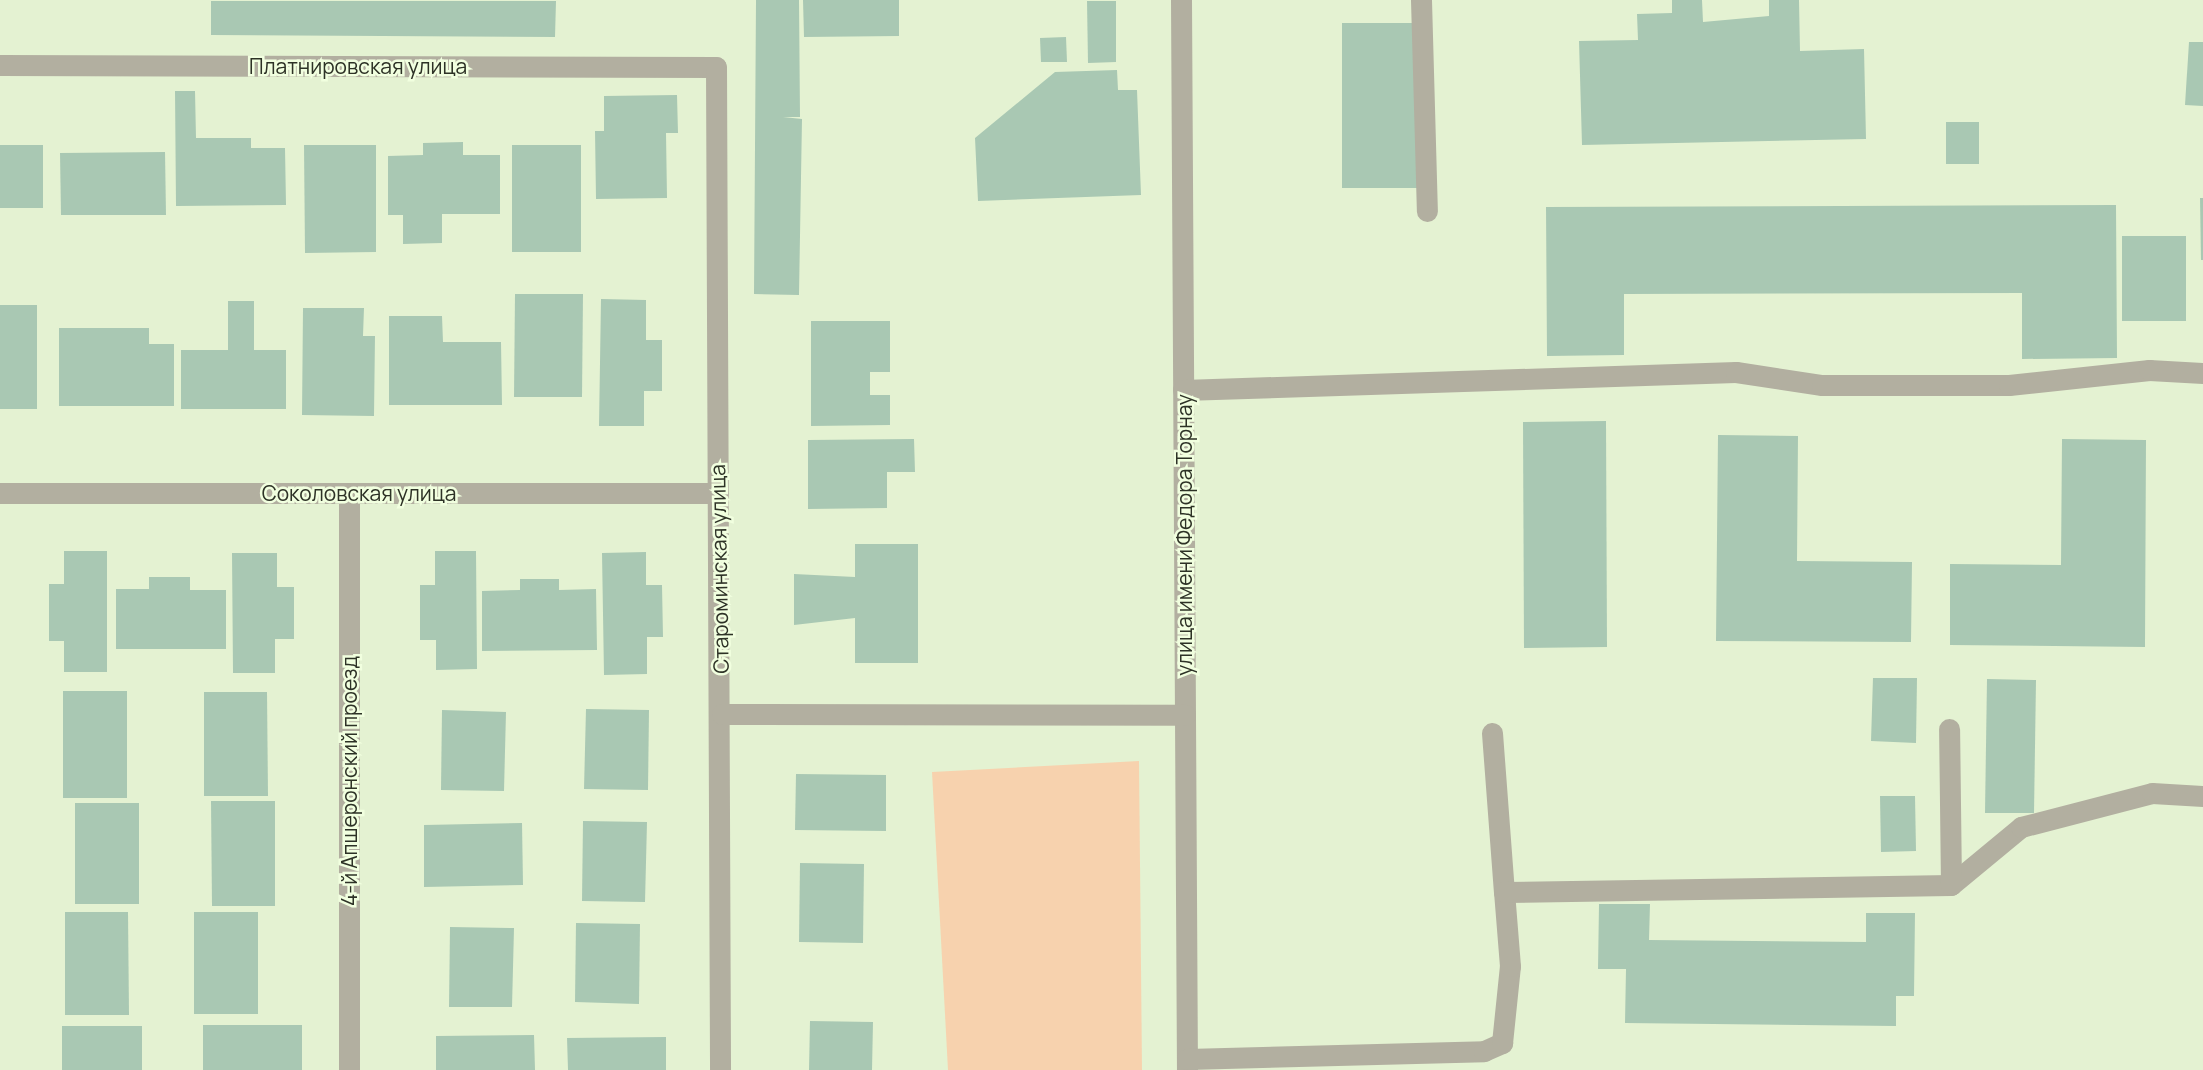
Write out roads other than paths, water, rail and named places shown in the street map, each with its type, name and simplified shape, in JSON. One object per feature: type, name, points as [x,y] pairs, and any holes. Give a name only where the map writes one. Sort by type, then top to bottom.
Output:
[{"type":"street","name":"улица имени Федора Торнау","points":[[1181,0],[1187,1064]]},
{"type":"street","points":[[1421,0],[1427,211]]},
{"type":"street","name":"Платнировская улица","points":[[0,65],[716,67]]},
{"type":"street","name":"Староминская улица","points":[[716,67],[722,714],[720,1070]]},
{"type":"street","points":[[1184,390],[1736,372],[1822,386],[2009,386],[2149,370],[2203,373]]},
{"type":"street","name":"Соколовская улица","points":[[0,493],[718,493]]},
{"type":"street","name":"4-й Апшеронский проезд","points":[[349,493],[349,1070]]},
{"type":"street","points":[[722,714],[1185,715]]},
{"type":"street","points":[[1949,729],[1951,885]]},
{"type":"street","points":[[1187,1064],[1483,1051],[1502,1043],[1510,966],[1492,733]]},
{"type":"street","points":[[1504,892],[1951,885],[2021,827],[2152,793],[2203,796]]}]
